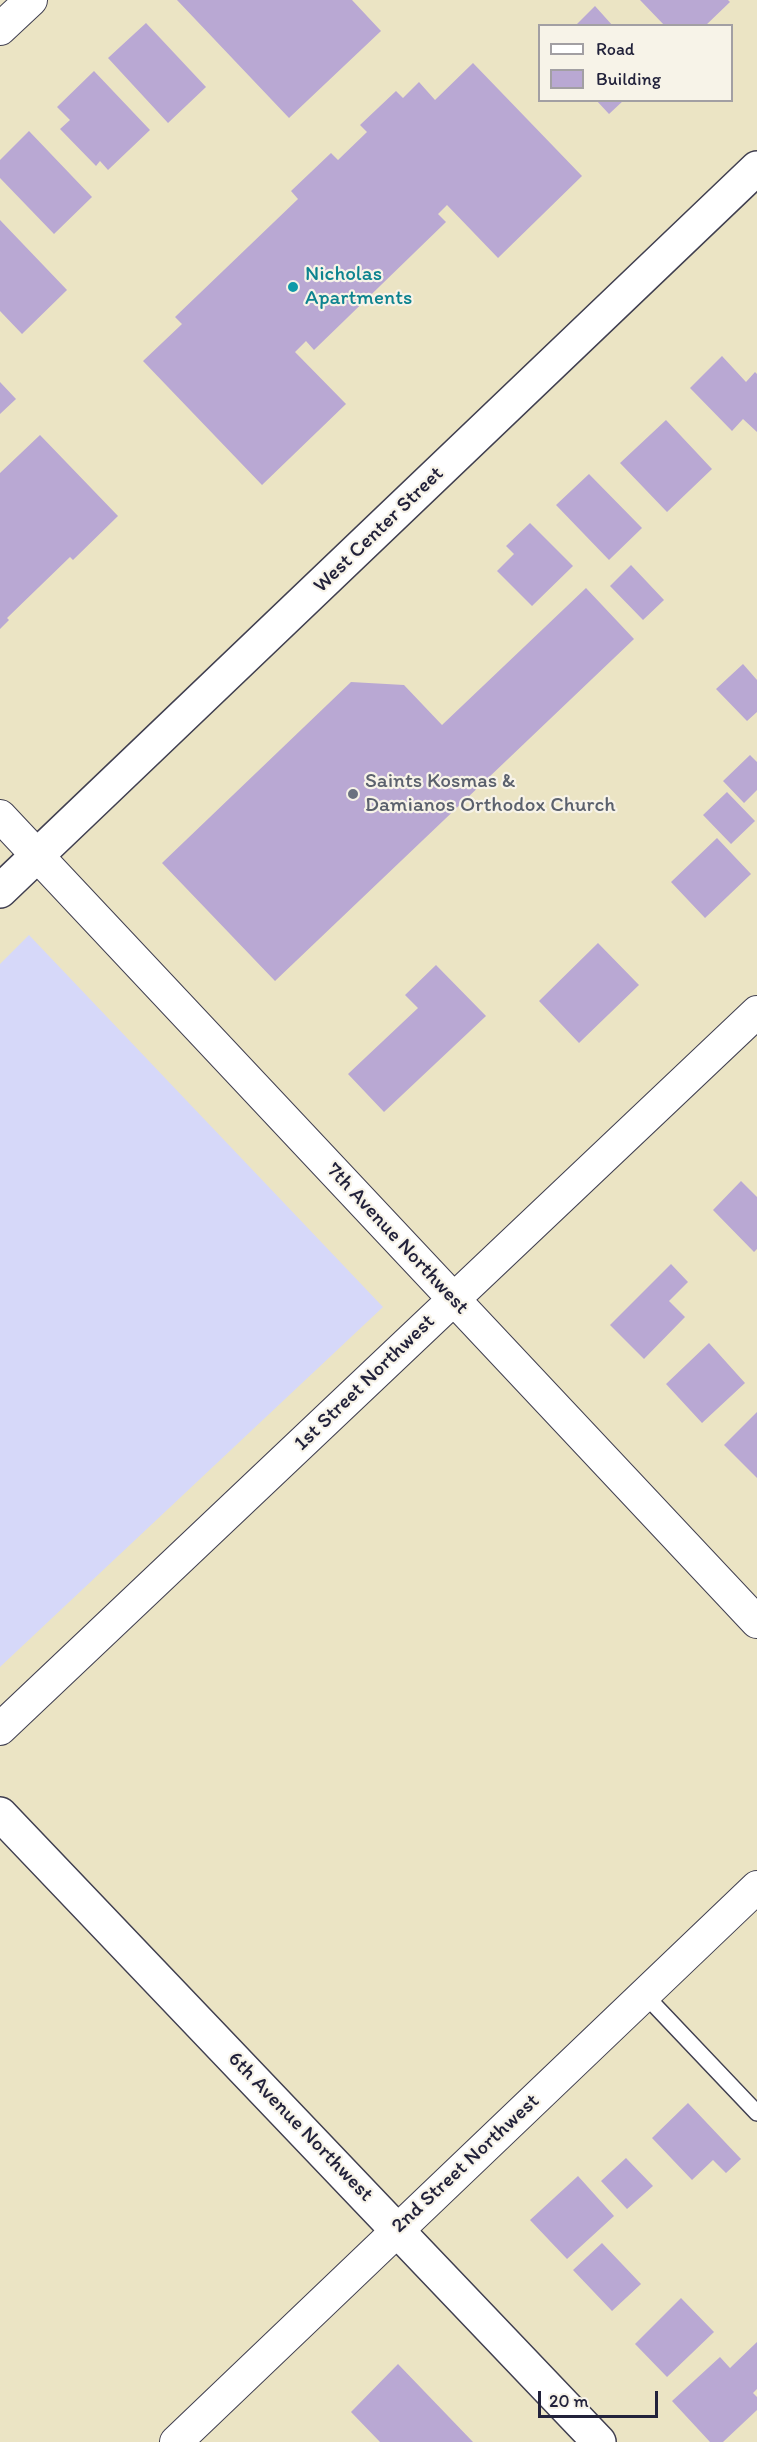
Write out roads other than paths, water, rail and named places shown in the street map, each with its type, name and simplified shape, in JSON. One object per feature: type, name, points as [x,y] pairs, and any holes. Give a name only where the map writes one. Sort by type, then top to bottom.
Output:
[{"type":"street","points":[[0,29],[31,0]]},
{"type":"street","name":"West Center Street","points":[[0,891],[757,168]]},
{"type":"street","name":"7th Avenue Northwest","points":[[0,816],[757,1622]]},
{"type":"street","name":"1st Street Northwest","points":[[0,1729],[757,1012]]},
{"type":"street","name":"6th Avenue Northwest","points":[[0,1814],[598,2442]]},
{"type":"street","name":"2nd Street Northwest","points":[[176,2442],[757,1887]]},
{"type":"lane","points":[[645,1994],[757,2113]]},
{"type":"place","name":"Nicholas Apartments","points":[[293,287]]},
{"type":"place","name":"Saints Kosmas & Damianos Orthodox Church","points":[[353,794]]}]
